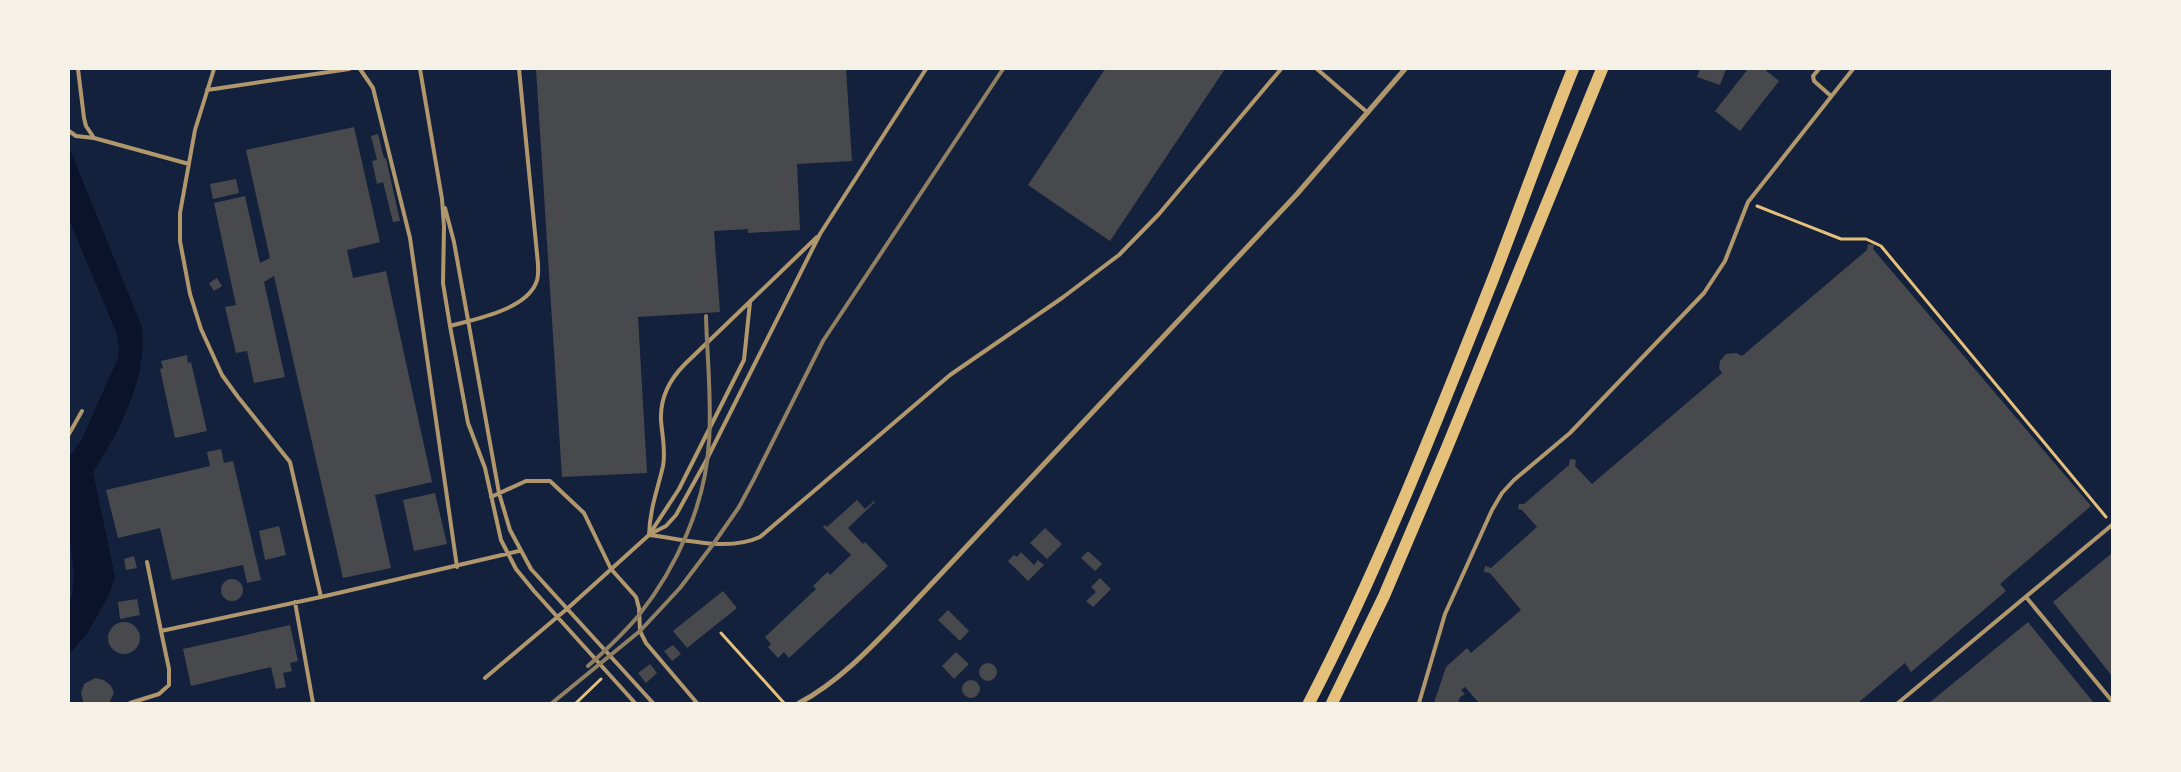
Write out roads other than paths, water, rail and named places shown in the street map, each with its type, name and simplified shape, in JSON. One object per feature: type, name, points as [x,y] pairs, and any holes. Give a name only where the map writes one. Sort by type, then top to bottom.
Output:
[{"type":"main road","points":[[1309,703],[1360,598],[1427,441],[1488,291],[1541,148],[1573,69]]},
{"type":"main road","points":[[1332,703],[1384,596],[1602,69]]},
{"type":"street","points":[[799,703],[835,678],[896,621],[1290,201],[1405,69]]},
{"type":"lane","points":[[78,69],[84,118],[89,133],[94,138]]},
{"type":"lane","points":[[214,69],[195,130],[179,232],[190,294],[196,314],[222,375],[290,462],[321,597]]},
{"type":"lane","points":[[207,90],[349,69]]},
{"type":"lane","points":[[360,69],[373,88],[410,238],[457,567]]},
{"type":"lane","points":[[420,69],[442,199],[444,227],[443,283],[450,326],[468,423],[485,468],[501,540],[516,569],[635,703]]},
{"type":"lane","points":[[450,326],[510,307],[526,297],[537,281],[538,264],[519,69]]},
{"type":"lane","points":[[485,678],[568,608],[649,535],[666,526],[681,506],[820,234],[926,69]]},
{"type":"lane","points":[[649,535],[731,545],[760,537],[950,375],[1062,298],[1119,254],[1159,214],[1281,69]]},
{"type":"lane","points":[[1317,69],[1368,112]]},
{"type":"lane","points":[[1819,69],[1813,76],[1814,81],[1831,96]]},
{"type":"lane","points":[[1418,703],[1445,614],[1496,501],[1514,480],[1570,433],[1704,293],[1725,261],[1748,202],[1853,69]]},
{"type":"lane","points":[[69,131],[76,136],[94,138],[189,164]]},
{"type":"lane","points":[[442,199],[451,228],[505,518],[519,551],[538,579],[568,608],[653,703]]},
{"type":"lane","points":[[649,535],[652,504],[663,465],[664,449],[661,418],[665,392],[678,371],[820,234]]},
{"type":"lane","points":[[649,535],[679,489],[744,360],[750,302]]},
{"type":"lane","points":[[69,434],[82,411]]},
{"type":"lane","points":[[491,497],[526,481],[550,481],[584,514],[611,569],[636,597],[639,608],[640,631],[646,643],[696,703]]},
{"type":"lane","points":[[1898,703],[2111,526]]},
{"type":"lane","points":[[161,630],[457,567],[519,551]]},
{"type":"lane","points":[[130,703],[159,694],[169,684],[169,669],[147,562]]},
{"type":"lane","points":[[2026,597],[2112,702]]},
{"type":"lane","points":[[294,602],[313,703]]},
{"type":"water","points":[[69,147],[142,327],[143,346],[141,365],[130,403],[113,439],[93,472],[115,577],[109,595],[87,634],[69,654],[69,605],[74,573],[69,536],[69,457],[81,441],[118,358],[119,349],[116,332],[69,220]]},
{"type":"railway","points":[[552,703],[640,631],[680,588],[714,543],[739,507],[823,341],[1003,69]]},
{"type":"railway","points":[[588,666],[627,628],[653,596],[677,555],[696,511],[707,464],[710,426],[706,316]]}]
